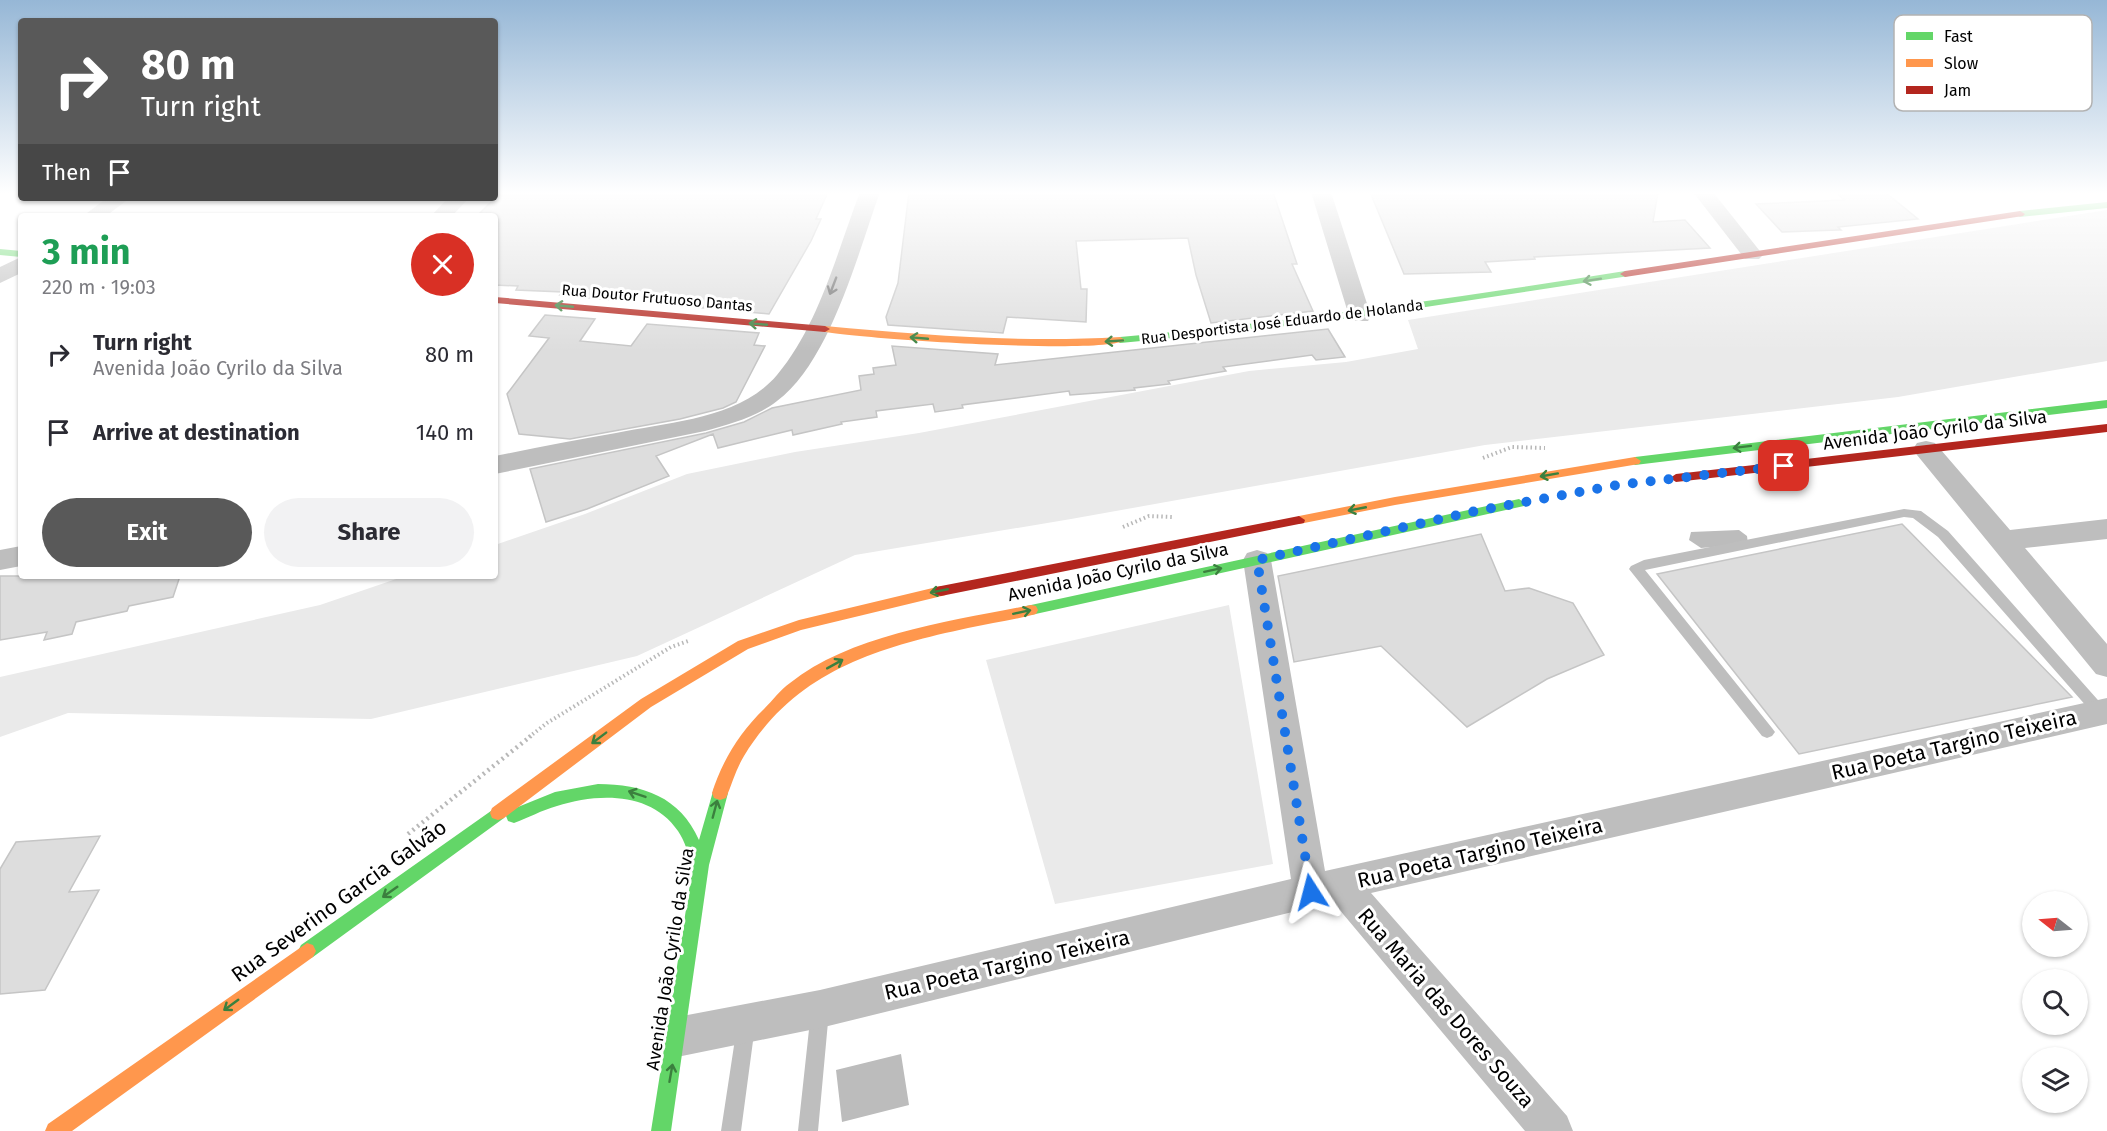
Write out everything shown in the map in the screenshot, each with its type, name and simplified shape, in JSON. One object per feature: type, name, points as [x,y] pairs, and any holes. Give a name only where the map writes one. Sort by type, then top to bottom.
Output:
[{"type":"main road","name":"Rua Desportista José Eduardo de Holanda","points":[[816,329],[970,342],[1084,343],[1215,333],[1360,316],[1815,245]]},
{"type":"main road","points":[[0,252],[18,254]]},
{"type":"main road","name":"Rua Doutor Frutuoso Dantas","points":[[498,300],[816,329]]},
{"type":"main road","name":"Avenida João Cyrilo da Silva","points":[[646,703],[743,645],[799,625],[932,593],[1395,501],[1594,468],[1734,448],[2107,404]]},
{"type":"main road","name":"Avenida João Cyrilo da Silva","points":[[1665,479],[2107,429]]},
{"type":"main road","name":"Avenida João Cyrilo da Silva","points":[[661,1131],[701,866],[724,777],[751,732],[797,685],[847,657],[916,635],[1530,501]]},
{"type":"main road","name":"Rua Severino Garcia Galvão","points":[[55,1131],[437,858],[646,703]]},
{"type":"main road","points":[[437,858],[527,808],[573,793],[614,788],[640,794],[680,820],[701,866]]},
{"type":"street","points":[[498,464],[687,426],[748,408],[770,395],[784,382],[816,329],[849,245]]},
{"type":"street","points":[[1338,245],[1360,316]]},
{"type":"street","points":[[1744,245],[1752,255]]},
{"type":"street","points":[[0,277],[18,265]]},
{"type":"street","points":[[1926,449],[2107,665]]},
{"type":"street","points":[[2001,541],[2107,529]]},
{"type":"street","points":[[0,560],[18,557]]},
{"type":"street","points":[[1257,560],[1325,888]]},
{"type":"street","name":"Rua Poeta Targino Teixeira","points":[[677,1036],[820,1009],[1325,888],[2103,711]]},
{"type":"street","name":"Rua Maria das Dores Souza","points":[[1325,888],[1552,1131]]},
{"type":"lane","points":[[1767,732],[1636,569],[1644,565],[1904,513],[1916,514],[1943,534],[2103,711]]},
{"type":"lane","points":[[808,1131],[820,1009]]},
{"type":"lane","points":[[731,1131],[746,1023]]},
{"type":"shaded area","points":[[1886,245],[2107,245],[2107,361],[1898,397],[1485,445],[855,555],[637,656],[371,719],[68,713],[0,737],[0,677],[320,605],[396,579],[498,579],[498,544],[585,514],[687,474],[795,452],[919,433],[1249,371],[1346,362],[1418,349],[1408,320]]},
{"type":"shaded area","points":[[1739,530],[1747,536],[1748,544],[1701,548],[1689,540],[1691,532]]},
{"type":"shaded area","points":[[1229,605],[1273,864],[1055,904],[986,660]]},
{"type":"shaded area","points":[[901,1054],[909,1105],[842,1122],[836,1070]]},
{"type":"building","points":[[498,245],[809,245],[769,314],[660,304],[668,294],[614,291],[608,300],[560,295],[563,292],[516,290],[518,286],[498,285]]},
{"type":"building","points":[[903,245],[1076,245],[1081,289],[1087,289],[1086,322],[1007,317],[1003,333],[888,325],[886,317],[898,283]]},
{"type":"building","points":[[1189,245],[1291,245],[1297,264],[1292,264],[1313,311],[1211,323]]},
{"type":"building","points":[[1392,245],[1707,245],[1710,248],[1534,257],[1535,259],[1485,262],[1491,272],[1404,274]]},
{"type":"building","points":[[545,315],[595,319],[580,341],[631,346],[647,324],[759,333],[754,345],[765,346],[736,402],[723,408],[680,419],[570,439],[519,434],[507,394],[549,338],[529,336]]},
{"type":"building","points":[[1328,329],[1345,357],[1316,360],[1312,355],[1223,367],[1226,371],[1168,381],[1170,384],[1134,388],[1135,390],[1070,395],[1069,391],[962,405],[963,408],[935,412],[933,404],[876,411],[877,417],[841,422],[842,424],[793,435],[792,430],[718,448],[713,434],[656,456],[669,476],[587,509],[546,522],[530,469],[706,433],[744,422],[772,408],[861,390],[859,376],[874,374],[873,368],[896,365],[892,346],[998,354],[995,365]]},
{"type":"building","points":[[1902,524],[2072,697],[1799,754],[1657,574]]},
{"type":"building","points":[[1481,534],[1505,591],[1529,588],[1573,603],[1604,655],[1547,679],[1467,727],[1381,646],[1294,662],[1278,576]]},
{"type":"building","points":[[0,576],[18,576],[18,579],[179,579],[173,597],[129,606],[127,611],[76,622],[72,634],[44,640],[47,632],[0,640]]},
{"type":"building","points":[[100,836],[69,892],[99,890],[45,990],[0,994],[0,869],[16,842]]},
{"type":"traffic: fast","points":[[0,252],[18,254]]},
{"type":"traffic: fast","points":[[1120,340],[1310,321],[1625,274]]},
{"type":"traffic: fast","points":[[1635,461],[2107,404]]},
{"type":"traffic: fast","points":[[1031,610],[1519,503]]},
{"type":"traffic: fast","points":[[514,816],[555,799],[598,790],[641,795],[660,804],[678,819],[689,835],[701,865]]},
{"type":"traffic: fast","points":[[661,1131],[701,865],[720,793]]},
{"type":"traffic: fast","points":[[307,951],[498,813]]},
{"type":"traffic: slow","points":[[825,329],[935,339],[1009,342],[1120,340]]},
{"type":"traffic: slow","points":[[1299,520],[1395,501],[1635,461]]},
{"type":"traffic: slow","points":[[498,813],[646,703],[743,645],[799,625],[941,591]]},
{"type":"traffic: slow","points":[[720,793],[732,761],[759,724],[795,687],[825,668],[853,655],[911,636],[1031,610]]},
{"type":"traffic: slow","points":[[55,1131],[307,951]]},
{"type":"traffic: jam","points":[[1625,274],[1817,245]]},
{"type":"traffic: jam","points":[[498,300],[825,329]]},
{"type":"traffic: jam","points":[[1676,478],[2107,428]]},
{"type":"traffic: jam","points":[[941,591],[1299,520]]},
{"type":"route","points":[[1311,892],[1257,560],[1476,511],[1618,485],[1784,466]]}]
